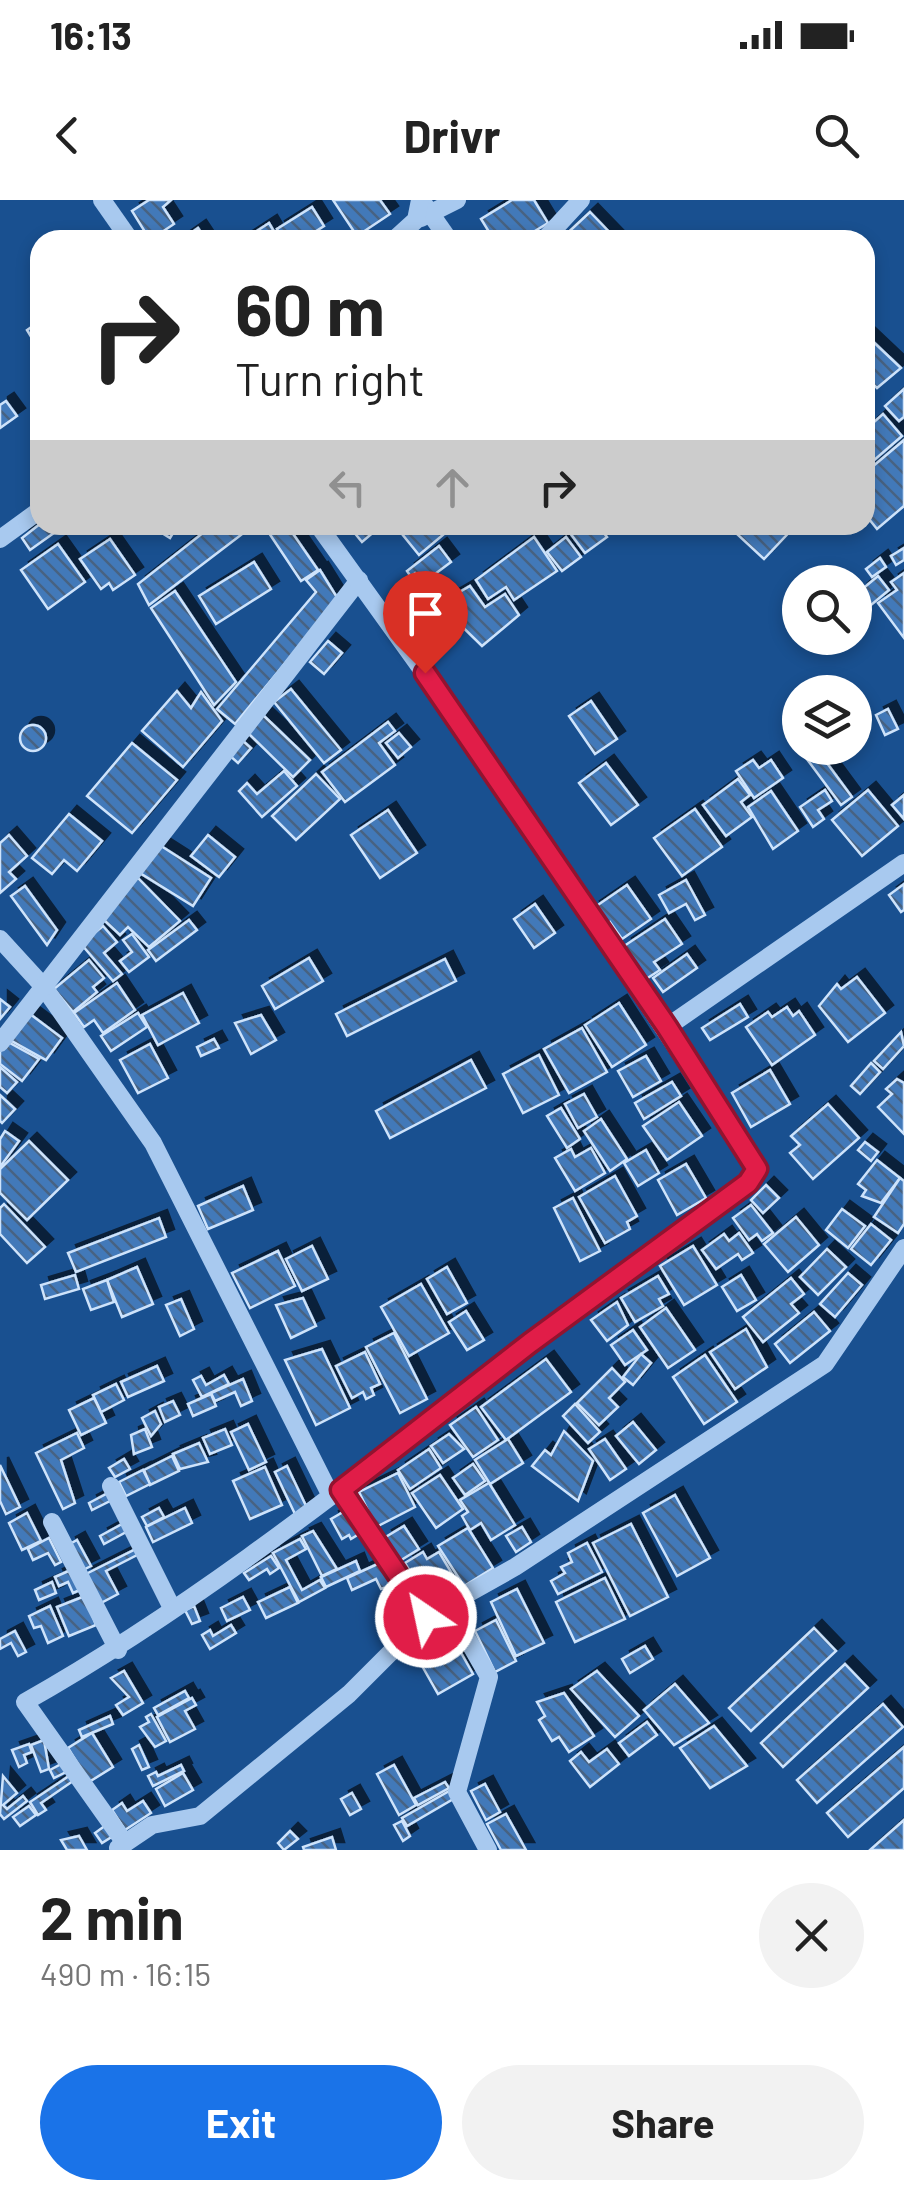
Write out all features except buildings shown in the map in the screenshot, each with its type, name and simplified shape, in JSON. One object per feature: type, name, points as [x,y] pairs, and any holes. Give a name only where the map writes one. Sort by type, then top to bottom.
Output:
[{"type":"street","points":[[102,200],[123,230]]},
{"type":"street","points":[[421,200],[425,218],[438,230]]},
{"type":"street","points":[[408,230],[457,200]]},
{"type":"street","points":[[553,230],[581,200]]},
{"type":"street","points":[[0,539],[30,517]]},
{"type":"street","points":[[325,535],[667,1027],[757,1169],[756,1177],[530,1343],[336,1493],[118,1650],[26,1702],[120,1847],[152,1824],[200,1816],[349,1694],[426,1617],[515,1567],[825,1364],[904,1248]]},
{"type":"street","points":[[0,1043],[359,580]]},
{"type":"street","points":[[667,1027],[904,863]]},
{"type":"street","points":[[0,939],[42,986],[153,1143],[336,1493],[426,1617],[466,1636],[489,1677],[458,1792],[488,1850]]},
{"type":"street","points":[[111,1486],[172,1608]]},
{"type":"street","points":[[52,1522],[118,1650]]},
{"type":"route","points":[[425,673],[667,1027],[757,1169],[756,1177],[530,1343],[341,1490],[426,1617]]}]
